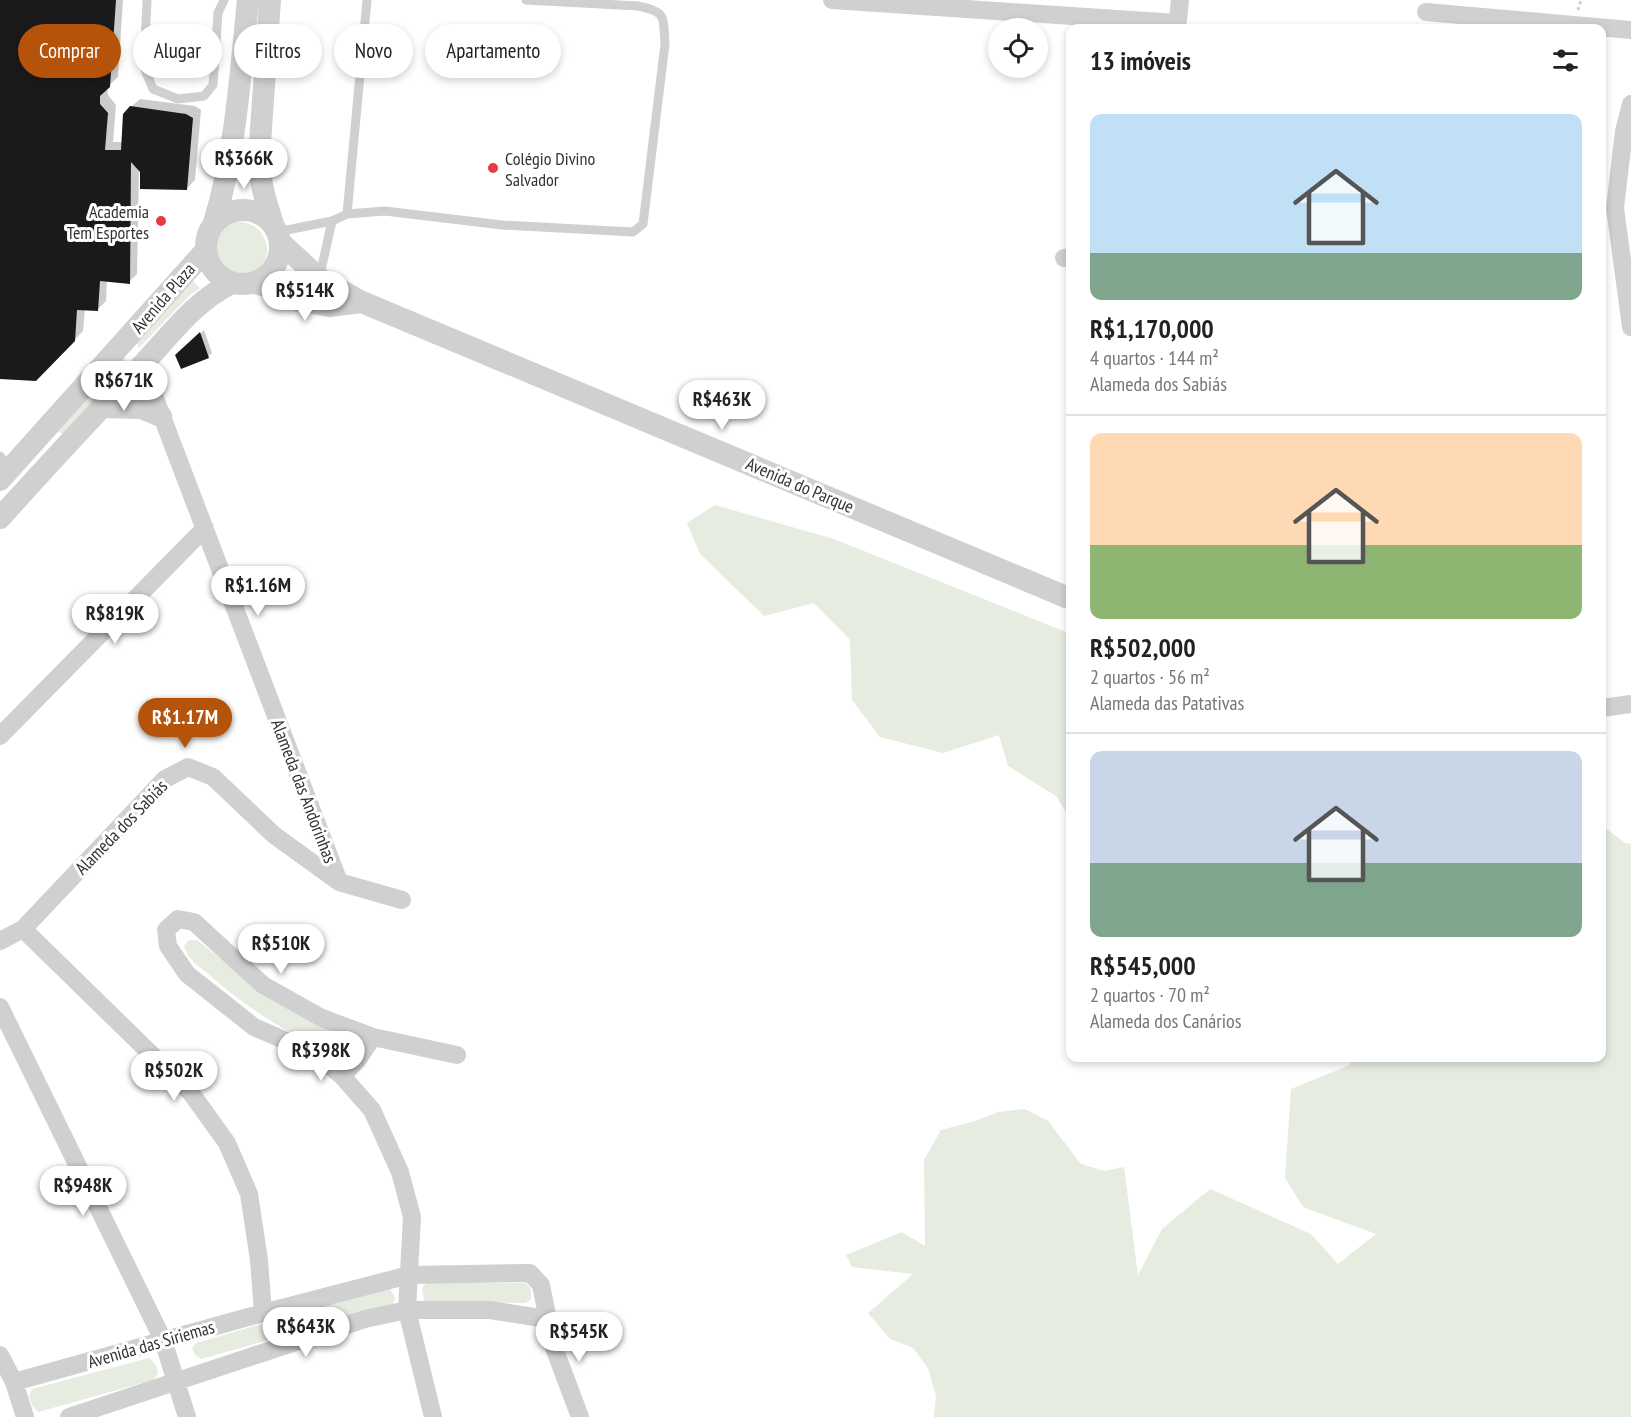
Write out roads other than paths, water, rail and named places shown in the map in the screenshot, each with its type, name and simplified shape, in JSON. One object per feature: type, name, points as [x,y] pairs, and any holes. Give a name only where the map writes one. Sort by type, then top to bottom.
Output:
[{"type":"street","points":[[245,4],[234,138],[229,167],[214,223],[208,234],[206,250],[210,264],[219,276],[243,283],[265,278],[274,268],[280,256],[277,233],[265,204],[259,157],[270,0]]},
{"type":"street","points":[[832,0],[1150,24]]},
{"type":"street","points":[[1177,24],[1180,0]]},
{"type":"street","points":[[1425,14],[1554,24]]},
{"type":"street","points":[[1606,28],[1631,30]]},
{"type":"street","points":[[1631,104],[1624,131],[1615,208],[1631,327]]},
{"type":"street","points":[[214,223],[224,215],[237,210],[250,210],[263,215],[277,233]]},
{"type":"street","name":"Avenida do Parque","points":[[277,233],[319,278],[362,302],[1066,597]]},
{"type":"street","name":"Avenida Plaza","points":[[4,469],[206,250]]},
{"type":"street","name":"Avenida do Parque","points":[[243,283],[274,288],[297,300],[329,306],[362,302]]},
{"type":"street","name":"Avenida Plaza","points":[[0,518],[191,312],[216,290],[243,283]]},
{"type":"street","points":[[129,336],[142,364]]},
{"type":"street","name":"Alameda das Andorinhas","points":[[142,364],[339,882]]},
{"type":"street","points":[[101,407],[141,408],[161,417]]},
{"type":"street","points":[[0,736],[205,528]]},
{"type":"street","points":[[1606,707],[1631,704]]},
{"type":"street","name":"Alameda dos Sabiás","points":[[0,941],[23,929],[165,778],[188,767],[213,777],[274,835],[339,882],[402,900]]},
{"type":"street","points":[[433,1417],[407,1310],[412,1217],[400,1172],[372,1110],[342,1077],[314,1053],[254,1027],[187,974],[168,946],[166,930],[178,920],[194,922],[262,985],[322,1018],[373,1037],[457,1055]]},
{"type":"street","points":[[23,929],[191,1093],[227,1143],[249,1194],[259,1260],[263,1313]]},
{"type":"street","points":[[0,1007],[164,1340],[187,1417]]},
{"type":"street","points":[[342,1077],[373,1037]]},
{"type":"street","name":"Avenida das Siriemas","points":[[14,1382],[409,1275],[530,1273],[541,1285],[553,1345],[580,1417]]},
{"type":"street","points":[[69,1417],[365,1319],[407,1310],[490,1310],[547,1319]]},
{"type":"street","points":[[0,1355],[14,1382],[25,1417]]},
{"type":"lane","points":[[147,0],[144,67],[153,89],[178,99],[204,96],[213,85],[218,13],[224,0]]},
{"type":"lane","points":[[347,214],[367,0]]},
{"type":"lane","points":[[277,233],[332,221],[347,214],[385,211],[501,225],[633,232],[643,224],[665,44],[663,18],[656,10],[638,6],[526,0]]},
{"type":"lane","points":[[319,278],[332,221]]},
{"type":"place","name":"Colégio Divino Salvador","points":[[493,168]]},
{"type":"place","name":"Academia Tem Esportes","points":[[161,221]]}]
